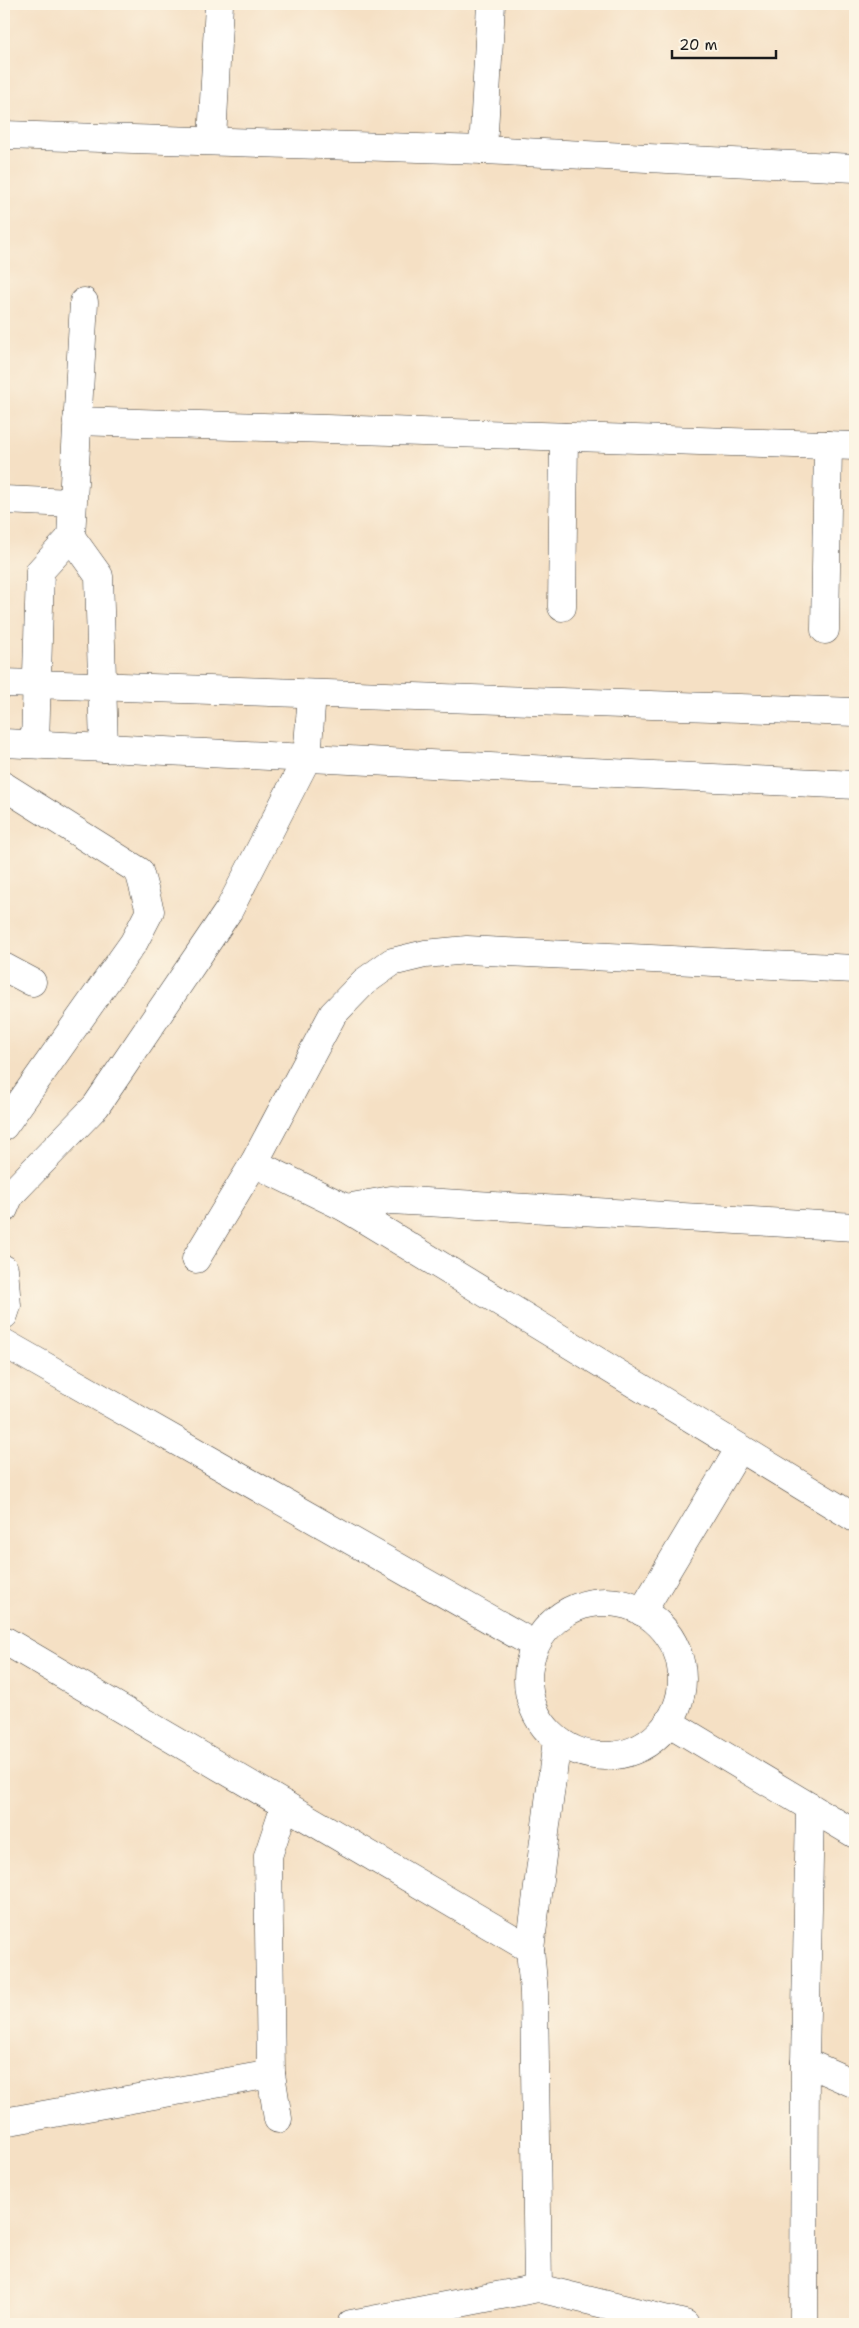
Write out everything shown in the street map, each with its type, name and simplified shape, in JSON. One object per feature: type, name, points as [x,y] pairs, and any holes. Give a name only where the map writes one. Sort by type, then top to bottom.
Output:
[{"type":"street","points":[[212,140],[219,4]]},
{"type":"street","points":[[482,150],[491,4]]},
{"type":"street","points":[[4,134],[482,150],[855,168]]},
{"type":"street","points":[[84,302],[71,537],[99,576],[104,748]]},
{"type":"street","points":[[77,421],[855,446]]},
{"type":"street","points":[[562,607],[564,436]]},
{"type":"street","points":[[824,630],[828,446]]},
{"type":"street","points":[[4,500],[72,503]]},
{"type":"street","points":[[35,744],[40,571],[71,537]]},
{"type":"street","points":[[4,683],[855,712]]},
{"type":"street","points":[[4,1209],[10,1195],[96,1106],[229,910],[307,758],[312,694]]},
{"type":"street","points":[[4,743],[855,785]]},
{"type":"street","points":[[4,786],[139,871],[150,911],[134,942],[4,1126]]},
{"type":"street","points":[[196,1259],[254,1163],[334,1014],[364,982],[392,962],[425,954],[467,950],[855,969]]},
{"type":"street","points":[[4,967],[32,982]]},
{"type":"street","points":[[254,1163],[346,1208],[855,1518]]},
{"type":"street","points":[[346,1208],[391,1200],[855,1227]]},
{"type":"street","points":[[4,1268],[7,1306],[4,1315]]},
{"type":"street","points":[[4,1343],[535,1645]]},
{"type":"street","points":[[642,1612],[740,1448]]},
{"type":"street","points":[[602,1601],[629,1605],[642,1612],[652,1618],[671,1638],[681,1663],[682,1690],[674,1715],[657,1736],[634,1751],[608,1756],[581,1752],[557,1740],[539,1720],[529,1695],[528,1668],[535,1645],[553,1621],[575,1606],[602,1601]]},
{"type":"street","points":[[8,1650],[285,1805],[530,1949]]},
{"type":"street","points":[[668,1722],[855,1834]]},
{"type":"street","points":[[538,2288],[534,1993],[530,1949],[557,1740]]},
{"type":"street","points":[[278,2120],[271,2074],[268,1856],[285,1805]]},
{"type":"street","points":[[804,2324],[805,2062],[810,1807]]},
{"type":"street","points":[[805,2062],[855,2084]]},
{"type":"street","points":[[4,2122],[271,2074]]},
{"type":"street","points":[[351,2324],[538,2288],[685,2324]]}]
